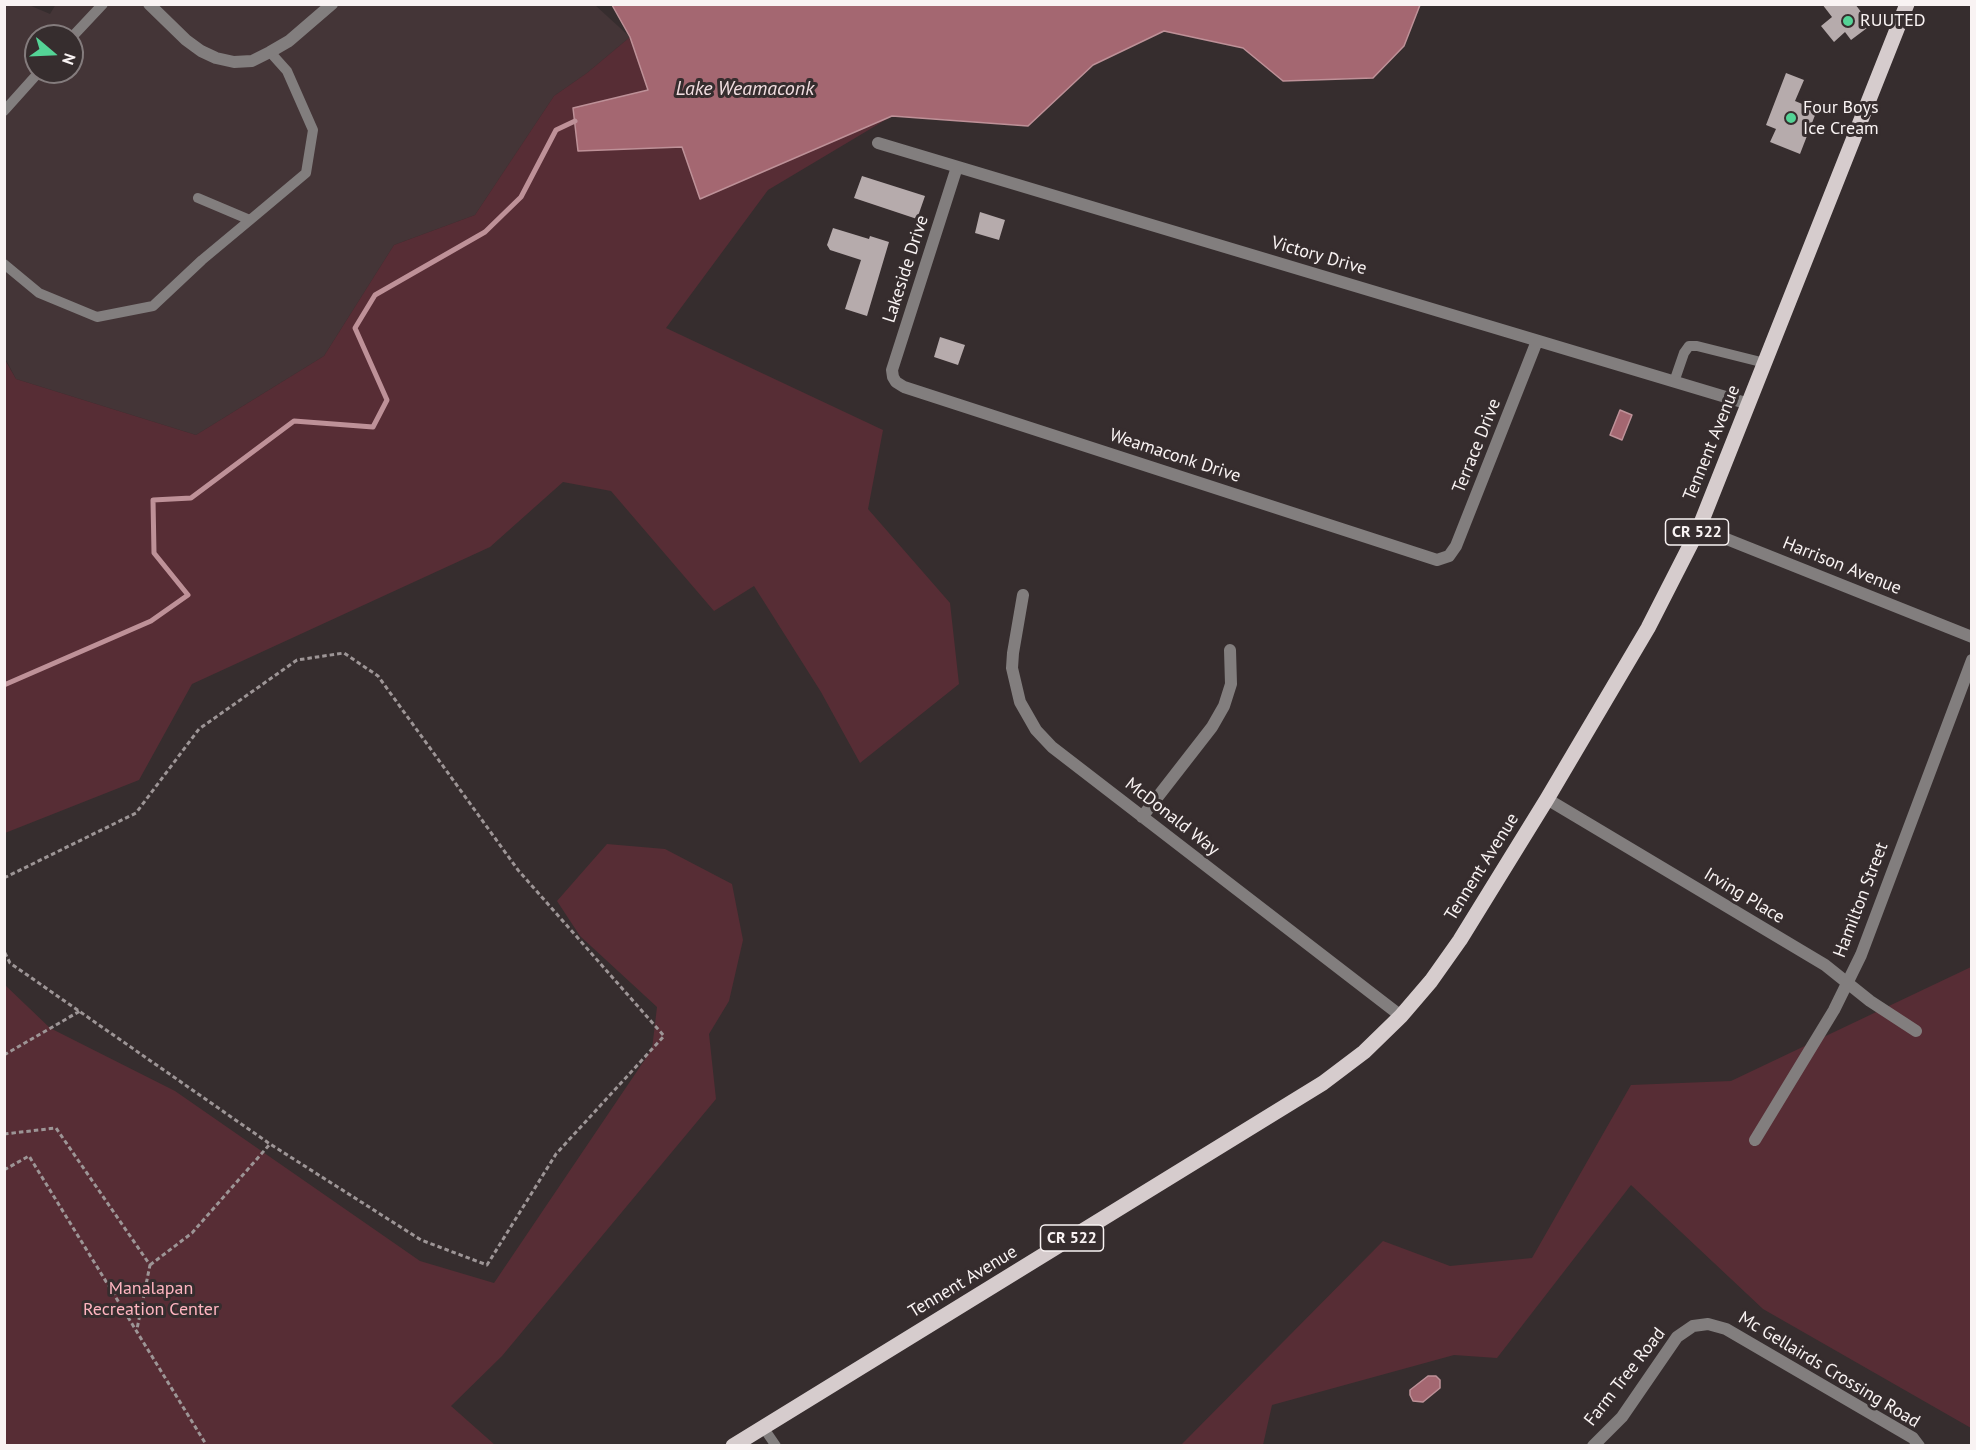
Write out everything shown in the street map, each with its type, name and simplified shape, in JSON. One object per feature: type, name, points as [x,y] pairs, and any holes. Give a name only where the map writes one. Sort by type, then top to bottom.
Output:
[{"type":"main road","name":"Tennent Avenue","points":[[733,1446],[1323,1083],[1364,1052],[1401,1016],[1431,981],[1460,940],[1547,799],[1648,628],[1699,528],[1907,4]]},
{"type":"street","points":[[149,4],[186,40],[201,51],[216,58],[234,62],[252,61],[289,41],[332,4]]},
{"type":"street","name":"Victory Drive","points":[[879,143],[1749,404]]},
{"type":"street","name":"Lakeside Drive","points":[[896,382],[892,370],[957,167]]},
{"type":"street","name":"Terrace Drive","points":[[1444,559],[1456,546],[1537,341]]},
{"type":"street","name":"Weamaconk Drive","points":[[896,382],[904,387],[1437,560],[1444,559]]},
{"type":"street","name":"Harrison Avenue","points":[[1699,528],[1971,637]]},
{"type":"street","name":"McDonald Way","points":[[1023,595],[1012,668],[1016,690],[1036,730],[1052,747],[1401,1016]]},
{"type":"street","points":[[1142,817],[1212,728],[1224,706],[1231,684],[1230,650]]},
{"type":"street","name":"Hamilton Street","points":[[1755,1140],[1834,1010],[1861,955],[1971,660]]},
{"type":"street","name":"Irving Place","points":[[1547,799],[1825,965],[1870,1001],[1916,1031]]},
{"type":"street","name":"Farm Tree Road","points":[[1593,1446],[1622,1416],[1677,1337],[1693,1326],[1708,1324],[1720,1326]]},
{"type":"street","name":"Mc Gellairds Crossing Road","points":[[1720,1326],[1913,1438],[1919,1446]]},
{"type":"lane","points":[[84,24],[103,4]]},
{"type":"lane","points":[[4,264],[39,293],[97,317],[153,306],[202,260],[306,173],[314,130],[287,71],[270,52]]},
{"type":"lane","points":[[4,111],[28,84]]},
{"type":"lane","points":[[198,198],[250,219]]},
{"type":"lane","points":[[1674,382],[1684,353],[1689,346],[1765,363]]},
{"type":"lane","points":[[763,1427],[776,1446]]},
{"type":"path","points":[[4,878],[136,813],[199,729],[297,660],[344,653],[378,676],[518,870],[664,1036],[556,1154],[487,1265],[421,1240],[270,1144],[10,963],[4,951]]},
{"type":"path","points":[[4,1055],[80,1011]]},
{"type":"path","points":[[4,1134],[56,1128],[150,1265]]},
{"type":"path","points":[[137,1329],[150,1265],[192,1233],[270,1144]]},
{"type":"path","points":[[4,1170],[29,1156],[207,1446]]},
{"type":"shaded area","points":[[56,4],[595,5],[630,37],[587,73],[554,96],[475,215],[394,245],[324,356],[196,435],[16,379],[5,358],[4,5],[29,5],[50,14]]},
{"type":"green space","points":[[630,37],[648,90],[574,108],[578,150],[682,147],[700,199],[892,116],[768,190],[666,328],[883,430],[868,509],[950,603],[959,684],[860,763],[821,692],[754,586],[714,611],[611,491],[563,482],[490,547],[192,684],[139,780],[5,833],[4,358],[16,379],[196,435],[324,356],[394,245],[475,215],[554,96],[587,73]]},
{"type":"green space","name":"Manalapan Recreation Center","points":[[607,844],[665,849],[732,884],[743,940],[729,1001],[709,1034],[716,1099],[502,1356],[451,1406],[495,1445],[5,1445],[5,985],[50,1028],[175,1091],[420,1261],[494,1283],[652,1049],[657,1007],[580,936],[557,901]]},
{"type":"green space","points":[[1971,967],[1971,1428],[1763,1309],[1631,1185],[1497,1358],[1454,1355],[1272,1405],[1263,1445],[1180,1446],[1383,1241],[1450,1266],[1532,1258],[1631,1085],[1731,1081]]},
{"type":"water","name":"Lake Weamaconk","points":[[612,5],[1420,5],[1404,46],[1373,78],[1283,81],[1243,48],[1164,31],[1093,65],[1028,126],[892,116],[700,199],[682,147],[578,151],[573,108],[648,90],[630,37]]},
{"type":"water","points":[[1620,410],[1632,415],[1622,440],[1610,435]]},
{"type":"water","points":[[1428,1376],[1436,1376],[1440,1380],[1440,1388],[1423,1402],[1413,1401],[1410,1390]]},
{"type":"building","name":"RUUTED","points":[[1822,4],[1855,4],[1871,25],[1851,40],[1845,32],[1834,42],[1821,26],[1832,17]]},
{"type":"building","name":"Four Boys Ice Cream","points":[[1786,73],[1804,80],[1795,101],[1817,110],[1800,154],[1770,142],[1776,129],[1766,125]]},
{"type":"building","points":[[862,176],[925,196],[917,219],[854,198]]},
{"type":"building","points":[[980,212],[1005,220],[999,240],[975,233]]},
{"type":"building","points":[[833,228],[869,239],[870,236],[889,242],[867,316],[845,309],[861,260],[830,250],[827,245]]},
{"type":"building","points":[[940,337],[965,345],[958,365],[934,357]]},
{"type":"waterway","points":[[4,685],[151,621],[188,595],[154,553],[153,500],[191,498],[294,421],[373,427],[387,400],[355,328],[375,295],[485,232],[521,197],[556,130],[575,121]]},
{"type":"place","name":"RUUTED","points":[[1848,21]]},
{"type":"place","name":"Four Boys Ice Cream","points":[[1791,118]]}]
